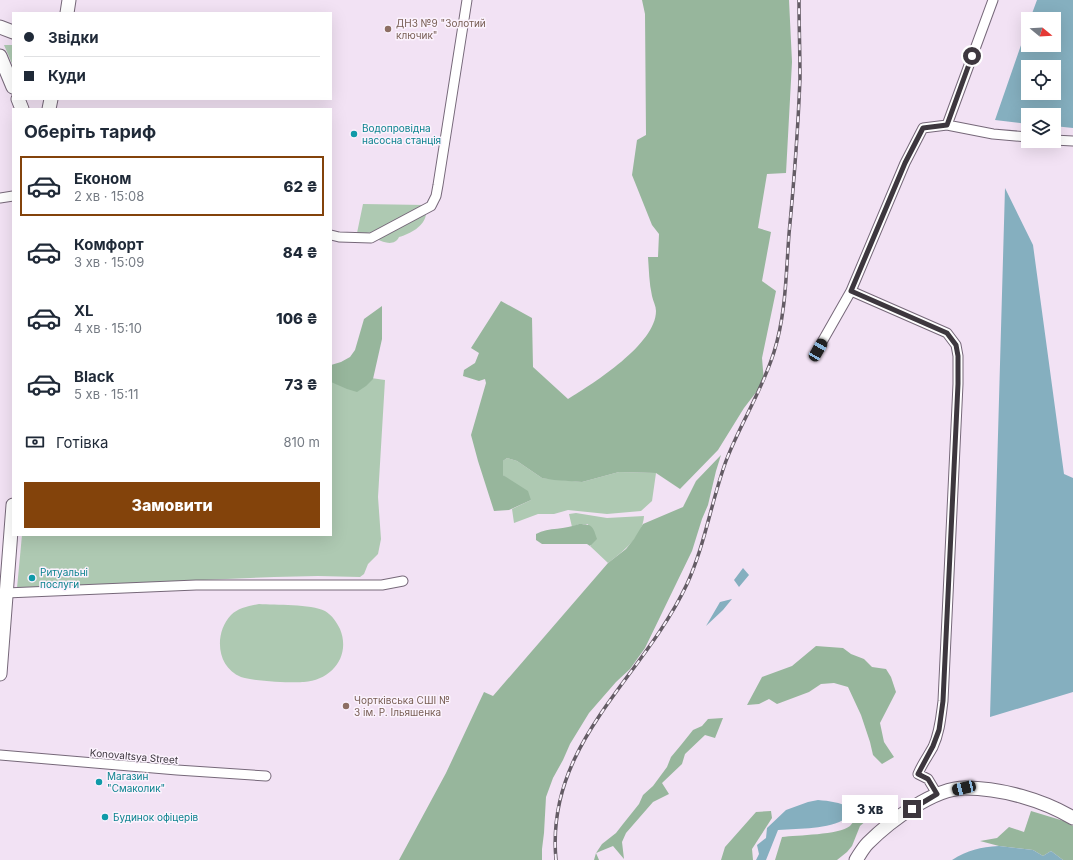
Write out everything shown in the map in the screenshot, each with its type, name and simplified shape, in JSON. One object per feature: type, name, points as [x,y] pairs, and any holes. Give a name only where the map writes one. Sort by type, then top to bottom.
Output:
[{"type":"street","points":[[67,12],[69,0]]},
{"type":"street","points":[[332,235],[339,237],[371,238],[431,206],[436,196],[438,185],[466,0]]},
{"type":"street","points":[[947,125],[992,0]]},
{"type":"street","points":[[0,27],[12,32]]},
{"type":"street","points":[[0,56],[12,85]]},
{"type":"street","points":[[818,350],[851,291],[905,163],[923,128],[947,125],[993,134],[1021,137]]},
{"type":"street","points":[[1061,140],[1073,141]]},
{"type":"street","points":[[0,198],[12,196]]},
{"type":"street","points":[[851,291],[947,333],[956,345],[958,356],[958,384],[943,701],[939,730],[933,746],[918,774],[928,779],[937,794]]},
{"type":"street","points":[[0,674],[12,518]]},
{"type":"street","points":[[6,593],[196,585],[382,584],[403,581]]},
{"type":"street","name":"Konovaltsya Street","points":[[0,755],[266,776]]},
{"type":"street","points":[[856,860],[867,844],[900,816],[937,794],[964,788],[1000,791],[1029,798],[1059,810],[1073,818]]},
{"type":"green space","points":[[642,0],[789,0],[792,62],[786,173],[767,174],[758,228],[771,232],[762,281],[776,291],[762,358],[764,382],[744,408],[718,450],[680,489],[656,473],[619,472],[582,482],[542,478],[517,461],[507,458],[503,461],[503,475],[528,491],[531,500],[509,510],[494,511],[471,435],[486,383],[485,379],[479,381],[463,376],[464,370],[475,363],[479,353],[471,348],[501,301],[532,318],[533,367],[568,399],[593,383],[622,361],[646,336],[653,324],[656,309],[650,286],[648,257],[658,257],[659,234],[652,225],[632,175],[637,140],[646,135],[645,14]]},
{"type":"green space","points":[[4,45],[12,45],[12,64]]},
{"type":"green space","points":[[363,204],[425,205],[384,229],[375,232],[357,233]]},
{"type":"green space","points":[[426,214],[420,226],[412,232],[399,237],[395,242],[383,242],[377,239]]},
{"type":"green space","points":[[382,306],[382,339],[373,379],[357,392],[332,382],[332,365],[350,357],[355,350],[364,319]]},
{"type":"green space","points":[[332,378],[371,378],[385,380],[378,497],[381,539],[378,554],[368,564],[364,574],[360,577],[274,577],[17,588],[22,536],[332,536]]},
{"type":"green space","points":[[721,455],[708,505],[692,551],[645,648],[630,669],[616,682],[589,713],[570,744],[553,778],[546,797],[542,860],[399,860],[446,773],[484,692],[493,696],[608,563],[626,549],[643,524],[683,507],[696,481]]},
{"type":"green space","points":[[507,458],[517,461],[542,478],[582,482],[619,472],[656,473],[652,501],[641,511],[607,514],[568,510],[554,514],[538,514],[514,523],[512,509],[531,500],[503,475],[503,461]]},
{"type":"green space","points":[[576,513],[607,518],[644,516],[643,524],[636,537],[625,549],[608,563],[590,546],[588,524],[579,524],[572,527],[569,514]]},
{"type":"green space","points":[[579,524],[590,526],[593,529],[597,539],[590,546],[587,544],[542,544],[536,540],[536,534],[541,532]]},
{"type":"green space","points":[[259,604],[311,607],[328,613],[340,629],[343,639],[341,657],[337,665],[323,677],[304,682],[254,680],[241,677],[233,672],[226,666],[222,658],[220,640],[222,631],[231,615],[244,608]]},
{"type":"green space","points":[[816,646],[843,648],[851,654],[864,659],[872,667],[886,669],[891,677],[896,692],[880,723],[884,742],[894,757],[882,764],[873,755],[861,715],[848,687],[834,683],[821,684],[809,692],[777,704],[769,699],[759,704],[747,705],[762,677],[792,666]]},
{"type":"green space","points":[[723,718],[715,738],[705,735],[685,754],[682,764],[662,783],[669,794],[653,802],[626,833],[622,842],[624,859],[613,846],[596,853],[602,844],[616,833],[639,804],[643,795],[653,786],[667,767],[671,757],[693,730],[702,726],[708,719]]},
{"type":"green space","points":[[875,799],[886,800],[882,806],[870,813],[868,819],[860,826],[852,846],[837,860],[775,860],[782,837],[828,833],[845,829],[854,821],[859,803],[867,805]]},
{"type":"green space","points":[[771,811],[772,818],[752,849],[753,860],[721,860],[725,847],[756,812]]},
{"type":"green space","points":[[1031,811],[1064,821],[1073,826],[1073,860],[1063,860],[1051,851],[1043,856],[1033,850],[999,846],[980,841],[997,838],[1009,827],[1024,832]]},
{"type":"green space","points":[[596,853],[599,860],[594,860]]},
{"type":"water","points":[[1037,0],[1073,0],[1073,128],[1061,127],[1061,108],[1021,108],[1021,123],[995,120],[1021,45],[1021,52],[1061,52],[1061,12],[1033,12]]},
{"type":"water","points":[[1005,188],[1033,245],[1064,474],[1073,478],[1073,692],[990,717]]},
{"type":"water","points":[[743,568],[749,575],[739,587],[734,580]]},
{"type":"water","points":[[732,599],[723,610],[706,626],[720,602]]},
{"type":"water","points":[[818,800],[842,804],[850,808],[847,818],[822,827],[778,830],[766,860],[756,860],[759,854],[757,845],[766,838],[767,828],[786,810]]},
{"type":"water","points":[[999,846],[1033,850],[1043,856],[1051,851],[1063,860],[952,860],[974,850]]},
{"type":"railway","points":[[556,860],[557,818],[566,781],[581,747],[600,714],[668,619],[687,584],[699,554],[726,461],[769,366],[778,338],[785,293],[796,156],[800,78],[799,0]]},
{"type":"place","name":"ДНЗ №9 \"Золотий ключик\"","points":[[388,29]]},
{"type":"place","name":"Водопровідна насосна станція","points":[[354,134]]},
{"type":"place","name":"Ритуальні послуги","points":[[32,578]]},
{"type":"place","name":"Чортківська СШІ № 3 ім. Р. Ільяшенка","points":[[346,706]]},
{"type":"place","name":"Магазин \"Смаколик\"","points":[[99,782]]},
{"type":"place","name":"Будинок офіцерів","points":[[105,817]]},
{"type":"route","points":[[912,809],[937,794],[928,779],[918,774],[933,746],[939,730],[943,701],[950,540],[954,498],[958,356],[956,345],[947,333],[851,291],[905,163],[923,128],[947,125],[972,56]]}]
